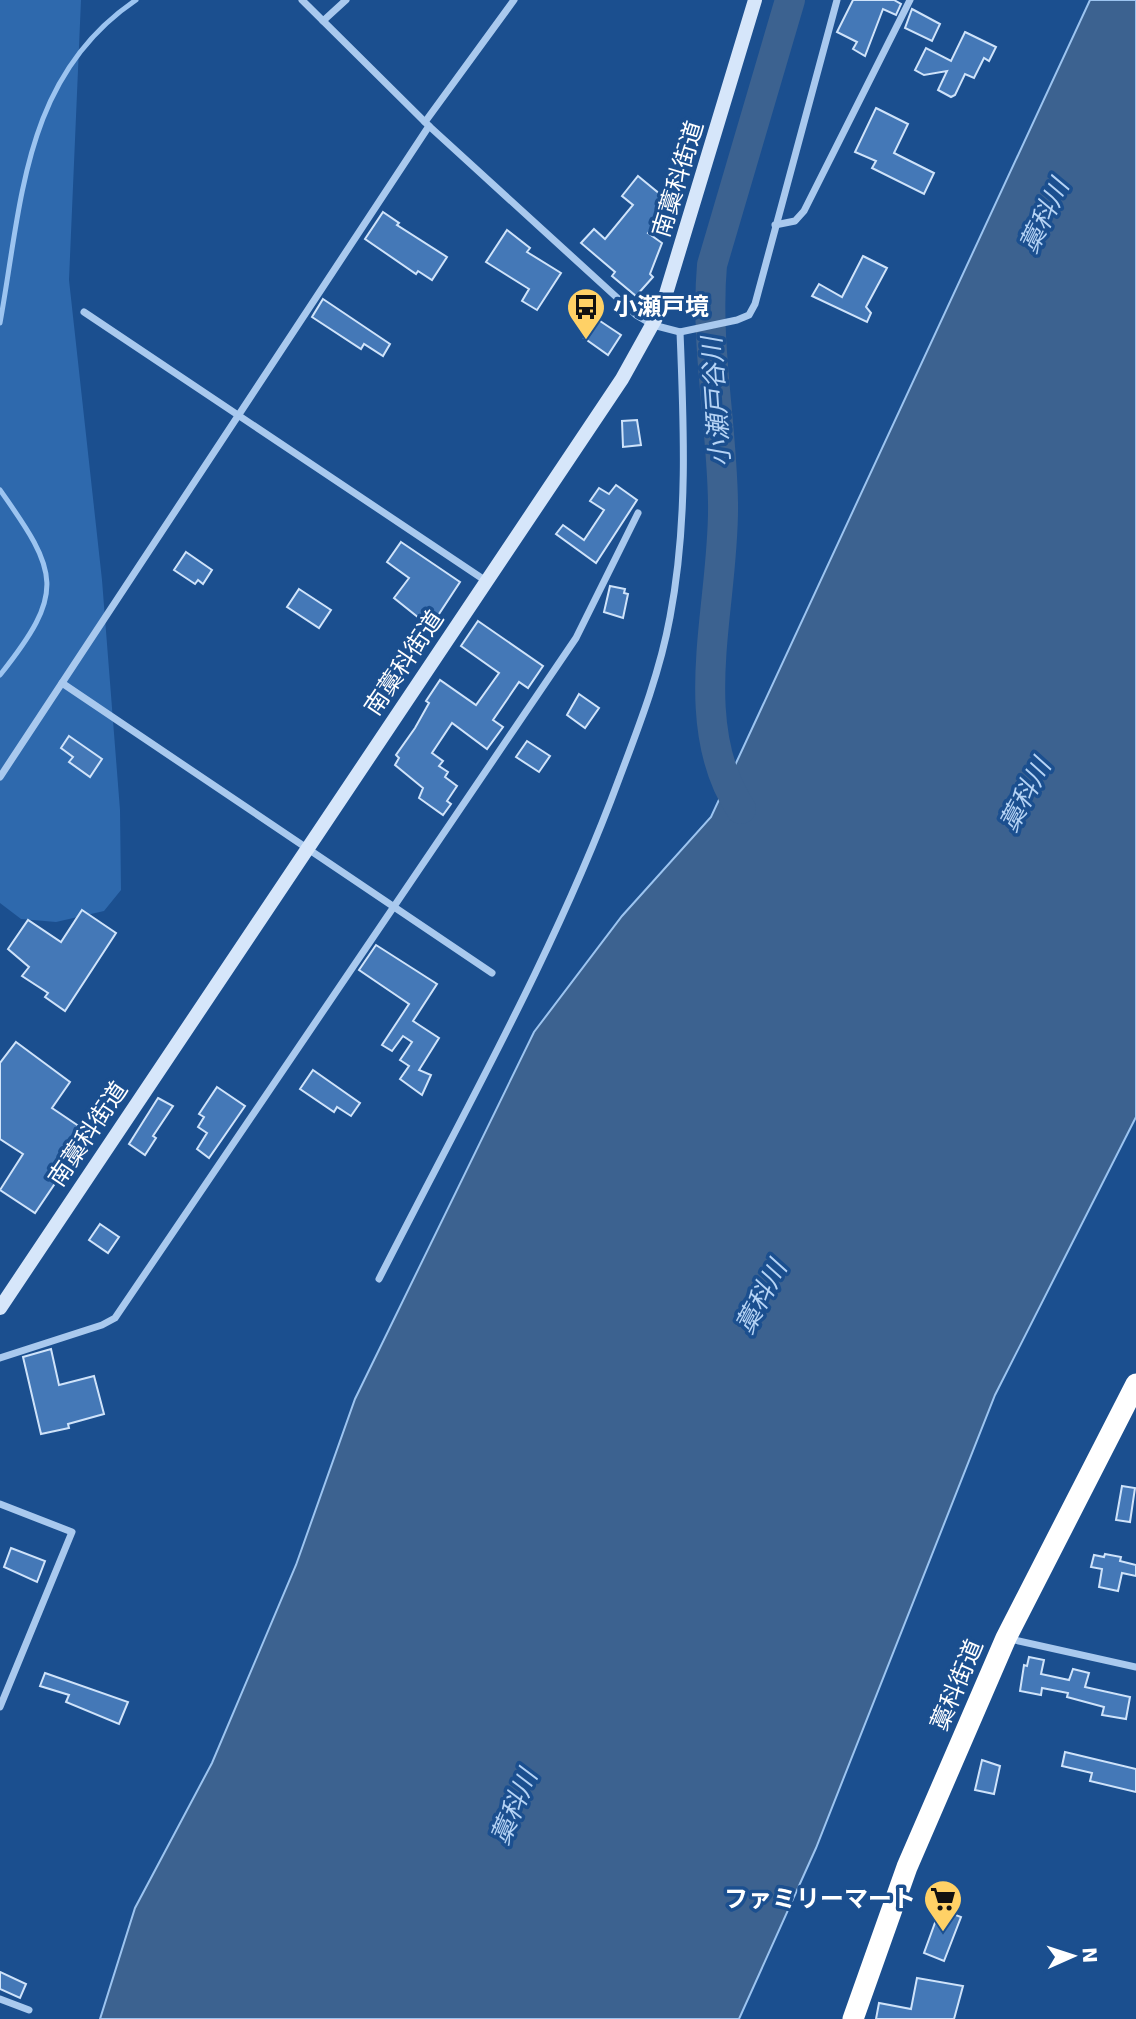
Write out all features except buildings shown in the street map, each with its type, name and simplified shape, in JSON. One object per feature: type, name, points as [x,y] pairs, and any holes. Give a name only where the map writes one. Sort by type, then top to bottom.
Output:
[{"type":"highway","name":"藁科街道","points":[[853,2019],[907,1867],[1006,1638],[1136,1384]]},
{"type":"main road","name":"南藁科街道","points":[[0,1307],[622,379],[653,325],[683,244],[755,0]]},
{"type":"street","points":[[302,0],[427,124],[636,314],[653,325],[680,332],[737,320],[749,315],[755,304],[837,0]]},
{"type":"street","points":[[323,20],[346,0]]},
{"type":"street","points":[[0,777],[240,414],[427,124],[514,0]]},
{"type":"street","points":[[775,225],[795,221],[804,211],[910,0]]},
{"type":"street","points":[[84,312],[486,581]]},
{"type":"street","points":[[379,1279],[588,862],[660,662],[670,618],[683,507],[684,417],[680,332]]},
{"type":"street","points":[[0,1359],[102,1325],[115,1318],[576,638],[638,513]]},
{"type":"street","points":[[62,683],[492,973]]},
{"type":"street","points":[[0,1504],[72,1532],[0,1707]]},
{"type":"street","points":[[1006,1638],[1136,1667]]},
{"type":"street","points":[[0,1999],[29,2010]]},
{"type":"shaded area","points":[[0,0],[81,0],[69,280],[102,580],[120,810],[121,890],[104,911],[56,922],[21,919],[0,903]]},
{"type":"water","name":"藁科川","points":[[1090,0],[1136,0],[1136,1117],[995,1395],[816,1848],[739,2019],[100,2019],[135,1908],[212,1763],[296,1565],[355,1399],[534,1032],[622,916],[711,817]]},
{"type":"waterway","points":[[0,323],[23,188],[34,145],[49,104],[70,66],[99,31],[136,0]]},
{"type":"waterway","name":"小瀬戸谷川","points":[[741,809],[724,775],[714,738],[710,700],[723,503],[710,295],[712,265],[790,0]]},
{"type":"waterway","points":[[0,490],[34,542],[47,582],[45,602],[36,623],[0,675]]},
{"type":"place","name":"小瀬戸境","points":[[586,341]]},
{"type":"place","name":"ファミリーマート","points":[[943,1933]]}]
